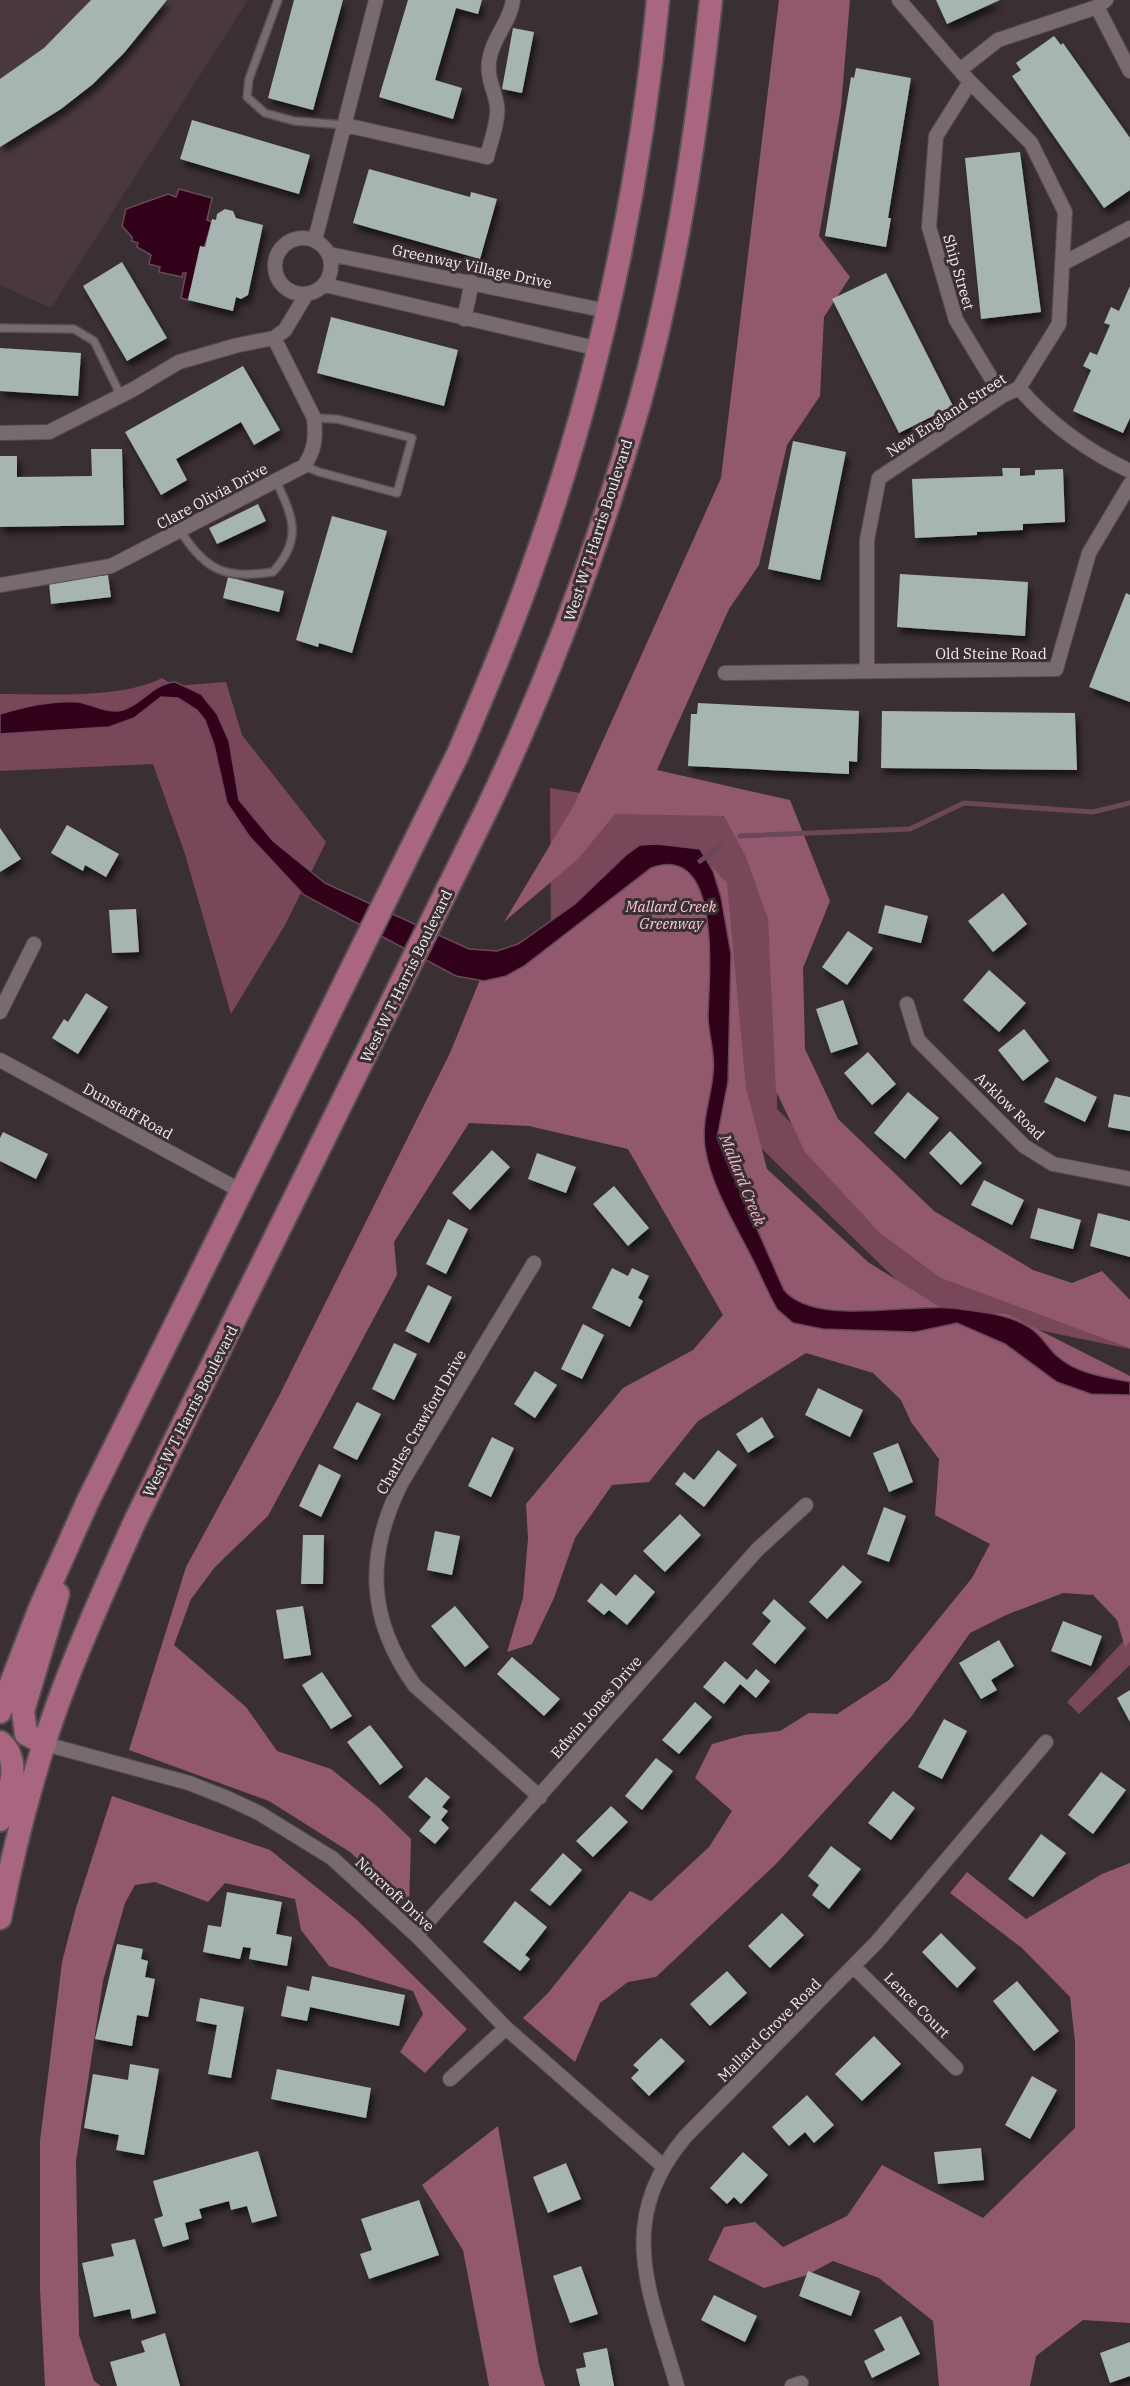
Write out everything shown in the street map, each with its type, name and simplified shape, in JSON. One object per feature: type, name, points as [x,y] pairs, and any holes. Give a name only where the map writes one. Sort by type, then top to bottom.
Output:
[{"type":"main road","points":[[0,1712],[24,1646],[72,1537],[453,764],[532,569],[574,440],[608,311],[630,208],[652,62],[658,0]]},
{"type":"main road","name":"West W T Harris Boulevard","points":[[0,1918],[21,1823],[66,1681],[136,1519],[486,812],[562,640],[606,513],[639,403],[652,350],[681,214],[711,0]]},
{"type":"main road","points":[[45,1744],[26,1734],[23,1711],[50,1625],[72,1537]]},
{"type":"main road","points":[[0,1742],[8,1751],[13,1767],[0,1820]]},
{"type":"street","points":[[315,240],[376,0]]},
{"type":"street","points":[[345,125],[487,157],[497,107],[489,80],[489,60],[493,45],[513,7],[513,0]]},
{"type":"street","name":"New England Street","points":[[867,669],[867,540],[879,478],[1002,396],[1019,388],[1059,324],[1065,212],[1030,143],[970,82],[899,0]]},
{"type":"street","points":[[960,70],[998,40],[1101,4],[1130,71]]},
{"type":"street","name":"Ship Street","points":[[970,82],[936,136],[929,227],[956,320],[1002,396]]},
{"type":"street","points":[[1062,264],[1130,228]]},
{"type":"street","points":[[0,433],[49,432],[121,396],[179,362],[237,345],[274,338],[285,330],[306,295],[325,285],[331,275],[329,254],[315,240],[297,238],[281,248],[274,266],[276,276],[288,290],[306,295]]},
{"type":"street","name":"Greenway Village Drive","points":[[329,254],[608,311]]},
{"type":"street","points":[[464,319],[472,282]]},
{"type":"street","points":[[325,285],[599,349]]},
{"type":"street","points":[[274,338],[314,418],[316,433],[313,453],[304,466]]},
{"type":"street","points":[[1019,388],[1046,416],[1070,436],[1098,456],[1130,471]]},
{"type":"street","name":"Clare Olivia Drive","points":[[0,585],[111,566],[181,532],[304,466]]},
{"type":"street","name":"Old Steine Road","points":[[725,673],[867,669],[1056,669],[1089,553],[1130,484]]},
{"type":"street","points":[[0,1012],[34,944]]},
{"type":"street","name":"Arklow Road","points":[[907,1004],[918,1040],[1024,1146],[1053,1164],[1130,1179]]},
{"type":"street","name":"Dunstaff Road","points":[[0,1060],[241,1191]]},
{"type":"street","name":"Charles Crawford Drive","points":[[534,1263],[402,1482],[388,1509],[380,1538],[376,1567],[377,1598],[387,1637],[399,1664],[415,1686],[540,1797]]},
{"type":"street","name":"Edwin Jones Drive","points":[[416,1935],[757,1550],[806,1505]]},
{"type":"street","name":"Mallard Grove Road","points":[[677,2386],[646,2280],[642,2252],[643,2223],[648,2200],[663,2166],[685,2137],[854,1966],[1046,1742]]},
{"type":"street","name":"Norcroft Drive","points":[[45,1744],[189,1784],[259,1813],[332,1858],[416,1935],[506,2028],[663,2166]]},
{"type":"street","name":"Lence Court","points":[[854,1966],[956,2068]]},
{"type":"street","points":[[450,2079],[506,2028]]},
{"type":"lane","points":[[278,0],[249,79],[247,97],[265,113],[294,121],[345,125]]},
{"type":"lane","points":[[0,328],[74,329],[94,341],[121,396]]},
{"type":"lane","points":[[304,466],[397,493],[412,438],[337,419],[314,418]]},
{"type":"lane","points":[[181,532],[195,555],[215,569],[246,576],[273,572],[287,557],[294,530],[290,511],[276,481]]},
{"type":"shaded area","points":[[0,0],[248,0],[51,308],[0,285]]},
{"type":"shaded area","points":[[179,189],[212,198],[207,220],[212,222],[188,300],[181,298],[186,273],[183,273],[182,277],[159,272],[160,267],[149,264],[151,255],[137,247],[138,243],[132,241],[132,237],[122,226],[126,209],[168,194],[176,197]]},
{"type":"shaded area","points":[[175,682],[201,694],[217,714],[229,741],[239,800],[273,841],[325,883],[469,949],[497,951],[518,944],[575,904],[626,855],[640,845],[657,844],[700,849],[713,871],[721,897],[731,954],[728,1082],[717,1138],[784,1290],[798,1301],[817,1308],[840,1311],[935,1307],[992,1314],[1012,1319],[1033,1330],[1057,1356],[1073,1367],[1092,1374],[1130,1382],[1130,1395],[1091,1394],[1057,1382],[1005,1344],[957,1323],[915,1332],[823,1329],[793,1323],[777,1309],[724,1205],[708,1162],[704,1138],[705,1119],[714,1067],[708,1015],[710,973],[707,918],[701,893],[690,875],[674,865],[651,868],[524,966],[506,976],[484,981],[456,976],[304,895],[249,836],[227,803],[214,745],[205,720],[197,710],[178,698],[161,697],[134,718],[109,727],[0,734],[0,714],[58,702],[84,703],[111,711],[123,710],[160,686]]},
{"type":"green space","points":[[779,0],[850,0],[841,107],[819,236],[850,277],[824,317],[820,396],[787,445],[759,565],[729,609],[657,770],[790,800],[830,901],[803,968],[805,1049],[838,1119],[934,1211],[1033,1270],[1072,1283],[1102,1271],[1130,1300],[1130,1348],[941,1278],[880,1233],[805,1152],[776,1091],[768,919],[746,857],[724,816],[615,814],[578,859],[504,922],[574,805],[721,478]]},
{"type":"green space","points":[[162,678],[174,686],[226,682],[242,735],[326,842],[285,925],[231,1014],[185,854],[153,764],[0,771],[0,694],[105,692],[145,685]]},
{"type":"green space","name":"Mallard Creek Greenway","points":[[550,788],[777,825],[777,1109],[944,1275],[1130,1312],[1130,1349],[923,1306],[551,943]]},
{"type":"green space","points":[[696,850],[727,883],[746,1088],[767,1169],[868,1262],[946,1311],[1007,1314],[1130,1376],[1130,1642],[1125,1647],[1117,1620],[1093,1595],[1063,1593],[1006,1615],[970,1633],[911,1717],[776,1864],[656,1977],[628,1982],[600,2003],[575,2062],[523,2018],[548,1993],[630,1891],[651,1901],[709,1847],[732,1811],[695,1778],[712,1744],[744,1735],[780,1731],[809,1713],[837,1714],[889,1680],[972,1578],[990,1544],[935,1515],[939,1459],[911,1422],[901,1400],[873,1373],[806,1353],[698,1421],[649,1482],[612,1485],[575,1538],[554,1598],[532,1644],[507,1652],[523,1598],[528,1538],[526,1504],[623,1388],[693,1350],[723,1315],[628,1149],[529,1126],[469,1123],[394,1242],[397,1275],[268,1516],[215,1567],[191,1599],[174,1645],[246,1707],[277,1751],[331,1769],[378,1807],[411,1839],[409,1907],[350,1852],[269,1801],[129,1750],[186,1567],[279,1396],[450,1053],[488,960],[564,917],[615,878]]},
{"type":"green space","points":[[1130,1634],[1130,1665],[1079,1714],[1067,1702]]},
{"type":"green space","points":[[112,1796],[270,1850],[356,1919],[467,2029],[425,2073],[400,2052],[423,2014],[413,1991],[329,1966],[301,1930],[295,1899],[225,1883],[208,1902],[155,1882],[135,1885],[125,1903],[103,1981],[76,2161],[79,2335],[94,2381],[101,2386],[45,2386],[40,2290],[40,2141],[62,1962],[76,1908]]},
{"type":"green space","points":[[1130,1863],[1130,2323],[1083,2320],[1036,2356],[1030,2386],[939,2386],[933,2321],[879,2278],[833,2261],[807,2275],[764,2288],[708,2260],[724,2227],[755,2222],[783,2247],[847,2216],[882,2165],[983,2218],[1075,2128],[1075,2042],[1070,1997],[1022,1948],[950,1893],[967,1872],[1026,1919],[1102,1874]]},
{"type":"green space","points":[[498,2126],[539,2365],[545,2386],[489,2386],[463,2250],[422,2185]]},
{"type":"building","points":[[91,0],[167,0],[124,53],[93,84],[61,109],[0,147],[0,79],[44,48]]},
{"type":"building","points":[[294,0],[343,0],[313,110],[268,98]]},
{"type":"building","points":[[408,0],[482,0],[478,14],[456,8],[435,80],[462,88],[453,119],[379,97]]},
{"type":"building","points":[[936,0],[1000,0],[947,24]]},
{"type":"building","points":[[513,28],[534,32],[522,93],[502,89]]},
{"type":"building","points":[[1054,36],[1061,45],[1063,43],[1130,138],[1130,190],[1104,208],[1012,76],[1021,70],[1016,63]]},
{"type":"building","points":[[856,68],[911,78],[888,218],[891,218],[886,247],[825,236],[851,77],[854,78]]},
{"type":"building","points":[[192,120],[310,155],[299,194],[180,159]]},
{"type":"building","points":[[1020,152],[1041,312],[981,319],[965,158]]},
{"type":"building","points":[[369,169],[470,197],[471,192],[497,199],[480,259],[353,223]]},
{"type":"building","points":[[225,209],[233,211],[236,218],[263,225],[248,295],[241,299],[236,297],[233,311],[188,300],[200,246],[205,247],[212,219],[216,220],[217,214]]},
{"type":"building","points":[[122,262],[167,338],[127,361],[83,286]]},
{"type":"building","points":[[886,273],[953,406],[899,433],[832,299]]},
{"type":"building","points":[[1130,286],[1130,418],[1123,433],[1073,411],[1091,370],[1083,366],[1090,352],[1097,355],[1110,325],[1104,323],[1111,307],[1119,311]]},
{"type":"building","points":[[331,317],[458,350],[444,406],[317,373]]},
{"type":"building","points":[[0,348],[81,353],[78,396],[0,391]]},
{"type":"building","points":[[243,366],[280,430],[254,445],[241,422],[176,459],[187,480],[161,495],[125,432]]},
{"type":"building","points":[[793,441],[846,452],[820,580],[768,569]]},
{"type":"building","points":[[91,449],[122,449],[124,525],[0,527],[0,456],[17,456],[17,477],[92,476]]},
{"type":"building","points":[[1002,468],[1020,468],[1020,476],[1035,475],[1035,470],[1063,469],[1065,522],[1023,524],[1023,530],[977,532],[977,535],[915,538],[912,479],[1003,476]]},
{"type":"building","points":[[258,504],[266,521],[217,544],[209,528]]},
{"type":"building","points":[[332,516],[387,531],[352,653],[319,643],[318,647],[296,640]]},
{"type":"building","points":[[900,574],[1028,582],[1025,636],[897,627]]},
{"type":"building","points":[[108,575],[111,597],[51,604],[49,582]]},
{"type":"building","points":[[228,577],[284,591],[279,612],[223,598]]},
{"type":"building","points":[[1126,593],[1130,595],[1130,702],[1089,687]]},
{"type":"building","points":[[698,703],[859,711],[857,762],[849,761],[849,774],[688,766],[691,714],[697,714]]},
{"type":"building","points":[[882,711],[1075,713],[1077,770],[881,768]]},
{"type":"building","points":[[67,825],[119,854],[106,877],[85,865],[83,871],[51,853]]},
{"type":"building","points":[[0,828],[21,859],[0,872]]},
{"type":"building","points":[[1003,893],[1027,924],[993,952],[968,921]]},
{"type":"building","points":[[885,905],[928,916],[921,943],[878,933]]},
{"type":"building","points":[[136,909],[139,952],[112,953],[109,910]]},
{"type":"building","points":[[848,931],[873,948],[847,985],[822,967]]},
{"type":"building","points":[[989,970],[1026,1003],[999,1032],[963,1000]]},
{"type":"building","points":[[86,993],[108,1007],[78,1054],[52,1038],[64,1019],[68,1022]]},
{"type":"building","points":[[843,1000],[858,1044],[831,1053],[816,1009]]},
{"type":"building","points":[[1024,1029],[1049,1061],[1023,1081],[998,1050]]},
{"type":"building","points":[[868,1052],[896,1084],[872,1105],[844,1073]]},
{"type":"building","points":[[1056,1077],[1097,1097],[1085,1122],[1044,1102]]},
{"type":"building","points":[[908,1092],[939,1118],[905,1159],[874,1133]]},
{"type":"building","points":[[1114,1094],[1130,1097],[1130,1131],[1108,1127]]},
{"type":"building","points":[[950,1131],[982,1163],[961,1185],[929,1153]]},
{"type":"building","points":[[3,1132],[48,1154],[36,1179],[0,1161],[0,1138]]},
{"type":"building","points":[[492,1150],[510,1167],[470,1210],[452,1193]]},
{"type":"building","points":[[537,1153],[576,1167],[566,1193],[528,1179]]},
{"type":"building","points":[[984,1180],[1024,1200],[1012,1225],[971,1205]]},
{"type":"building","points":[[614,1186],[649,1228],[628,1246],[593,1204]]},
{"type":"building","points":[[1038,1208],[1081,1220],[1073,1249],[1030,1238]]},
{"type":"building","points":[[1098,1213],[1130,1221],[1130,1257],[1090,1246]]},
{"type":"building","points":[[448,1219],[468,1229],[446,1274],[426,1264]]},
{"type":"building","points":[[612,1268],[628,1276],[632,1268],[649,1276],[638,1298],[643,1301],[630,1327],[592,1308]]},
{"type":"building","points":[[428,1285],[452,1297],[429,1343],[405,1331]]},
{"type":"building","points":[[583,1324],[604,1335],[582,1379],[561,1369]]},
{"type":"building","points":[[394,1343],[417,1354],[394,1400],[372,1389]]},
{"type":"building","points":[[535,1371],[557,1385],[535,1418],[514,1404]]},
{"type":"building","points":[[818,1388],[863,1410],[850,1437],[805,1415]]},
{"type":"building","points":[[357,1402],[381,1414],[357,1460],[333,1448]]},
{"type":"building","points":[[762,1417],[774,1437],[748,1453],[736,1434]]},
{"type":"building","points":[[492,1437],[514,1448],[491,1497],[468,1486]]},
{"type":"building","points":[[898,1443],[913,1482],[889,1492],[873,1453]]},
{"type":"building","points":[[718,1450],[737,1465],[704,1507],[675,1484],[684,1472],[694,1480]]},
{"type":"building","points":[[319,1464],[341,1475],[321,1517],[299,1506]]},
{"type":"building","points":[[884,1507],[906,1516],[889,1562],[867,1554]]},
{"type":"building","points":[[680,1514],[701,1535],[665,1572],[643,1551]]},
{"type":"building","points":[[435,1531],[460,1536],[452,1575],[427,1570]]},
{"type":"building","points":[[303,1535],[324,1535],[323,1584],[301,1584]]},
{"type":"building","points":[[843,1565],[862,1582],[827,1619],[809,1602]]},
{"type":"building","points":[[635,1574],[655,1592],[627,1625],[609,1610],[604,1615],[587,1601],[601,1583],[616,1596]]},
{"type":"building","points":[[774,1599],[806,1628],[775,1664],[752,1644],[771,1621],[762,1613]]},
{"type":"building","points":[[303,1606],[311,1655],[284,1659],[276,1610]]},
{"type":"building","points":[[455,1606],[489,1647],[465,1667],[431,1626]]},
{"type":"building","points":[[1063,1621],[1102,1636],[1091,1666],[1051,1651]]},
{"type":"building","points":[[999,1640],[1014,1666],[991,1680],[997,1690],[981,1699],[959,1663]]},
{"type":"building","points":[[512,1657],[560,1699],[544,1716],[497,1674]]},
{"type":"building","points":[[725,1661],[747,1680],[756,1669],[770,1681],[756,1698],[740,1684],[724,1704],[703,1687]]},
{"type":"building","points":[[322,1672],[352,1716],[331,1729],[302,1685]]},
{"type":"building","points":[[1130,1690],[1130,1722],[1117,1698]]},
{"type":"building","points":[[695,1702],[712,1717],[679,1754],[662,1740]]},
{"type":"building","points":[[944,1719],[967,1731],[942,1779],[918,1767]]},
{"type":"building","points":[[370,1725],[403,1767],[380,1785],[347,1742]]},
{"type":"building","points":[[656,1758],[673,1771],[642,1810],[625,1796]]},
{"type":"building","points":[[1101,1772],[1126,1790],[1093,1834],[1068,1815]]},
{"type":"building","points":[[426,1777],[450,1797],[442,1807],[448,1811],[441,1820],[449,1828],[435,1844],[419,1831],[431,1817],[408,1797]]},
{"type":"building","points":[[893,1791],[915,1808],[891,1840],[868,1823]]},
{"type":"building","points":[[611,1806],[628,1822],[593,1857],[576,1841]]},
{"type":"building","points":[[1041,1834],[1066,1853],[1033,1897],[1008,1879]]},
{"type":"building","points":[[831,1846],[861,1869],[829,1909],[812,1895],[819,1885],[808,1876]]},
{"type":"building","points":[[563,1853],[582,1870],[550,1906],[530,1890]]},
{"type":"building","points":[[227,1892],[282,1902],[276,1934],[292,1937],[287,1966],[249,1959],[251,1948],[243,1947],[240,1959],[203,1952],[208,1925],[221,1927]]},
{"type":"building","points":[[515,1901],[547,1927],[525,1955],[530,1959],[520,1971],[483,1942]]},
{"type":"building","points":[[782,1913],[804,1935],[770,1968],[748,1946]]},
{"type":"building","points":[[941,1933],[976,1968],[957,1988],[922,1952]]},
{"type":"building","points":[[117,1944],[143,1949],[141,1959],[148,1961],[145,1977],[155,1979],[148,2017],[137,2015],[132,2046],[95,2039]]},
{"type":"building","points":[[727,1971],[747,1993],[710,2026],[690,2004]]},
{"type":"building","points":[[312,1976],[405,1995],[399,2026],[310,2007],[307,2021],[281,2016],[287,1986],[309,1991]]},
{"type":"building","points":[[1017,1981],[1059,2031],[1034,2051],[993,2001]]},
{"type":"building","points":[[200,1998],[244,2007],[231,2078],[208,2074],[217,2025],[196,2021]]},
{"type":"building","points":[[874,2036],[901,2064],[862,2101],[835,2074]]},
{"type":"building","points":[[661,2038],[685,2061],[649,2096],[631,2078],[639,2070],[633,2065]]},
{"type":"building","points":[[130,2064],[159,2069],[144,2155],[116,2150],[119,2135],[84,2128],[93,2074],[128,2080]]},
{"type":"building","points":[[277,2069],[371,2088],[366,2118],[271,2099]]},
{"type":"building","points":[[1032,2076],[1057,2090],[1030,2139],[1005,2125]]},
{"type":"building","points":[[807,2095],[834,2125],[814,2143],[805,2132],[789,2146],[772,2127]]},
{"type":"building","points":[[981,2148],[984,2180],[938,2184],[934,2152]]},
{"type":"building","points":[[258,2151],[277,2216],[252,2223],[247,2206],[231,2210],[229,2201],[199,2209],[202,2218],[185,2223],[189,2239],[163,2247],[154,2219],[163,2216],[153,2181]]},
{"type":"building","points":[[743,2152],[768,2175],[741,2204],[734,2197],[727,2204],[710,2188]]},
{"type":"building","points":[[566,2163],[581,2199],[548,2213],[533,2177]]},
{"type":"building","points":[[419,2200],[439,2255],[369,2279],[360,2254],[372,2250],[361,2219]]},
{"type":"building","points":[[135,2239],[156,2313],[132,2319],[130,2309],[94,2317],[82,2263],[114,2256],[111,2244]]},
{"type":"building","points":[[581,2266],[598,2314],[570,2323],[553,2276]]},
{"type":"building","points":[[808,2271],[860,2291],[851,2316],[799,2296]]},
{"type":"building","points":[[714,2295],[757,2316],[745,2342],[701,2320]]},
{"type":"building","points":[[901,2316],[920,2354],[872,2378],[864,2361],[885,2350],[874,2330]]},
{"type":"building","points":[[165,2333],[180,2386],[117,2386],[110,2362],[145,2352],[141,2341]]},
{"type":"building","points":[[1130,2342],[1130,2376],[1110,2383],[1100,2353]]},
{"type":"building","points":[[607,2348],[614,2386],[580,2386],[576,2369],[586,2367],[583,2353]]},
{"type":"waterway","points":[[740,836],[910,829],[964,803],[1093,812],[1130,803]]},
{"type":"waterway","points":[[700,861],[721,846]]},
{"type":"water label","name":"Mallard Creek","points":[[743,1180]]}]
